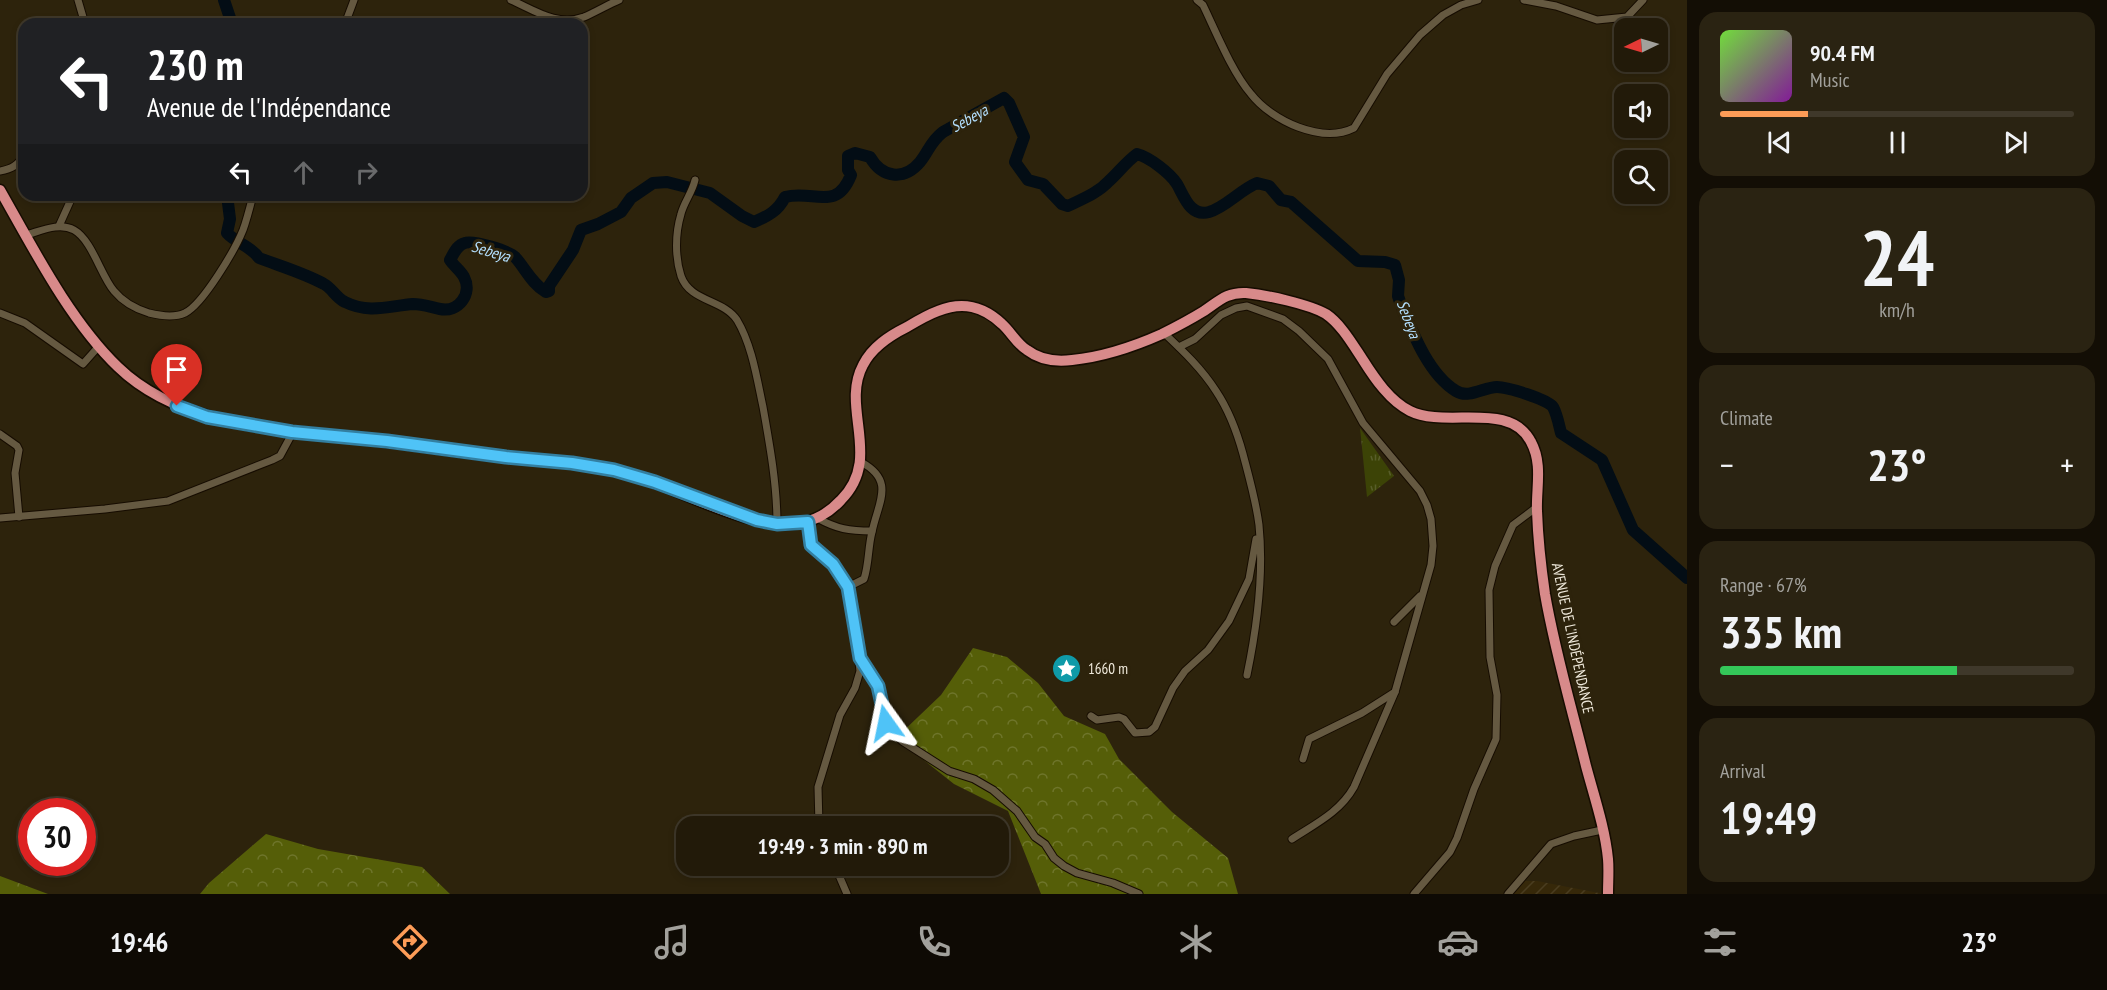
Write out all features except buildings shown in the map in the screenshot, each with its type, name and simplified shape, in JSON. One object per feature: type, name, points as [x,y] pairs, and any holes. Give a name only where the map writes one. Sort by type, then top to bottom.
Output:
[{"type":"highway","points":[[0,190],[61,295],[99,346],[122,371],[177,406],[207,417],[292,432],[387,441],[614,470],[655,482],[757,520],[777,524],[812,520]]},
{"type":"highway","name":"AVENUE DE L'INDÉPENDANCE","points":[[812,520],[829,512],[848,494],[855,483],[861,462],[857,381],[864,363],[886,338],[935,311],[954,306],[978,306],[1003,325],[1027,350],[1048,360],[1066,361],[1138,343],[1164,333],[1203,311],[1222,297],[1236,293],[1286,301],[1328,315],[1356,348],[1377,382],[1412,412],[1444,418],[1495,418],[1514,424],[1523,430],[1531,442],[1539,469],[1537,507],[1546,596],[1608,854],[1608,894]]},
{"type":"street","points":[[78,0],[83,18]]},
{"type":"street","points":[[347,18],[354,0]]},
{"type":"street","points":[[511,0],[552,18]]},
{"type":"street","points":[[581,18],[619,0]]},
{"type":"street","points":[[1203,2],[1233,65],[1250,94],[1264,107],[1302,129],[1328,134],[1345,132],[1354,128],[1387,74],[1420,35],[1443,15],[1461,5],[1478,0]]},
{"type":"street","points":[[1524,0],[1556,6],[1597,20],[1626,17],[1643,0]]},
{"type":"street","points":[[0,171],[11,169],[18,164]]},
{"type":"street","points":[[693,186],[681,214],[677,240],[676,252],[682,278],[689,290],[726,310],[736,319],[749,349],[761,398],[777,490],[777,524]]},
{"type":"street","points":[[58,226],[70,201]]},
{"type":"street","points":[[26,235],[58,226],[71,229],[80,234],[108,283],[117,294],[138,309],[160,316],[172,316],[185,313],[200,301],[243,231],[251,201]]},
{"type":"street","points":[[1179,347],[1207,330],[1221,315],[1236,308],[1247,306],[1283,319],[1328,359],[1363,423],[1420,491],[1431,519],[1433,546],[1431,565],[1395,692],[1346,800],[1335,811],[1292,839]]},
{"type":"street","points":[[0,313],[25,323],[83,364],[99,346]]},
{"type":"street","points":[[1164,333],[1211,382],[1229,416],[1250,478],[1259,525],[1260,560],[1257,612],[1247,675]]},
{"type":"street","points":[[0,518],[105,509],[176,498],[273,460],[280,456],[292,432]]},
{"type":"street","points":[[0,434],[19,450],[15,472],[19,517]]},
{"type":"street","points":[[848,587],[864,579],[872,531],[883,495],[878,475],[861,462]]},
{"type":"street","points":[[1414,894],[1453,845],[1496,739],[1497,695],[1490,657],[1489,590],[1495,566],[1513,525],[1537,507]]},
{"type":"street","points":[[819,816],[818,787],[840,715],[858,682],[860,658],[848,587],[833,564],[811,545],[812,520],[835,528],[872,531]]},
{"type":"street","points":[[1091,716],[1097,720],[1119,717],[1124,719],[1136,733],[1149,732],[1155,727],[1173,688],[1185,671],[1208,650],[1242,595],[1249,579],[1259,525]]},
{"type":"street","points":[[1394,622],[1421,594]]},
{"type":"street","points":[[860,658],[878,686],[886,723],[902,741],[949,771],[974,779],[993,790],[1017,812],[1035,837],[1045,844],[1054,858],[1064,866],[1077,873],[1139,894]]},
{"type":"street","points":[[1303,759],[1310,739],[1362,713],[1395,692]]},
{"type":"street","points":[[1508,894],[1551,844],[1602,830]]},
{"type":"street","points":[[839,876],[847,894]]},
{"type":"shaded area","points":[[1524,881],[1537,881],[1604,894],[1512,894]]},
{"type":"green space","points":[[1360,428],[1394,476],[1367,497]]},
{"type":"green space","points":[[973,648],[1007,657],[1038,683],[1064,716],[1105,734],[1119,759],[1172,812],[1228,858],[1238,894],[1041,894],[1008,811],[954,784],[896,738],[941,695]]},
{"type":"green space","points":[[266,834],[318,849],[422,867],[450,894],[200,894],[209,883]]},
{"type":"green space","points":[[0,876],[48,894],[0,894]]},
{"type":"waterway","name":"Sebeya","points":[[224,0],[230,18]]},
{"type":"waterway","name":"Sebeya","points":[[228,201],[230,219],[227,233],[252,250],[259,258],[316,280],[327,286],[342,300],[354,306],[379,308],[417,304],[447,309],[458,305],[467,290],[464,277],[450,260],[462,244],[469,242],[483,245],[499,249],[515,257],[529,276],[546,292],[549,291],[549,286],[573,250],[581,230],[621,212],[631,198],[653,183],[667,182],[710,193],[754,222],[772,212],[785,197],[795,195],[831,197],[838,193],[845,187],[851,175],[848,170],[848,156],[855,153],[870,157],[887,173],[907,172],[920,162],[932,143],[943,132],[1004,98],[1009,103],[1024,137],[1015,162],[1028,180],[1043,184],[1062,204],[1068,206],[1100,189],[1137,154],[1153,162],[1169,175],[1192,209],[1202,213],[1209,212],[1257,183],[1269,186],[1281,200],[1291,202],[1358,261],[1385,262],[1395,265],[1399,280],[1400,302],[1422,351],[1437,374],[1461,393],[1466,394],[1497,387],[1543,400],[1553,407],[1561,433],[1602,460],[1633,530],[1687,578]]},
{"type":"place","name":"1660 m","points":[[1067,668]]},
{"type":"route","points":[[177,406],[207,417],[292,432],[387,441],[614,470],[636,475],[757,520],[777,524],[808,522],[811,545],[833,564],[848,587],[860,658],[878,686],[886,723]]}]
